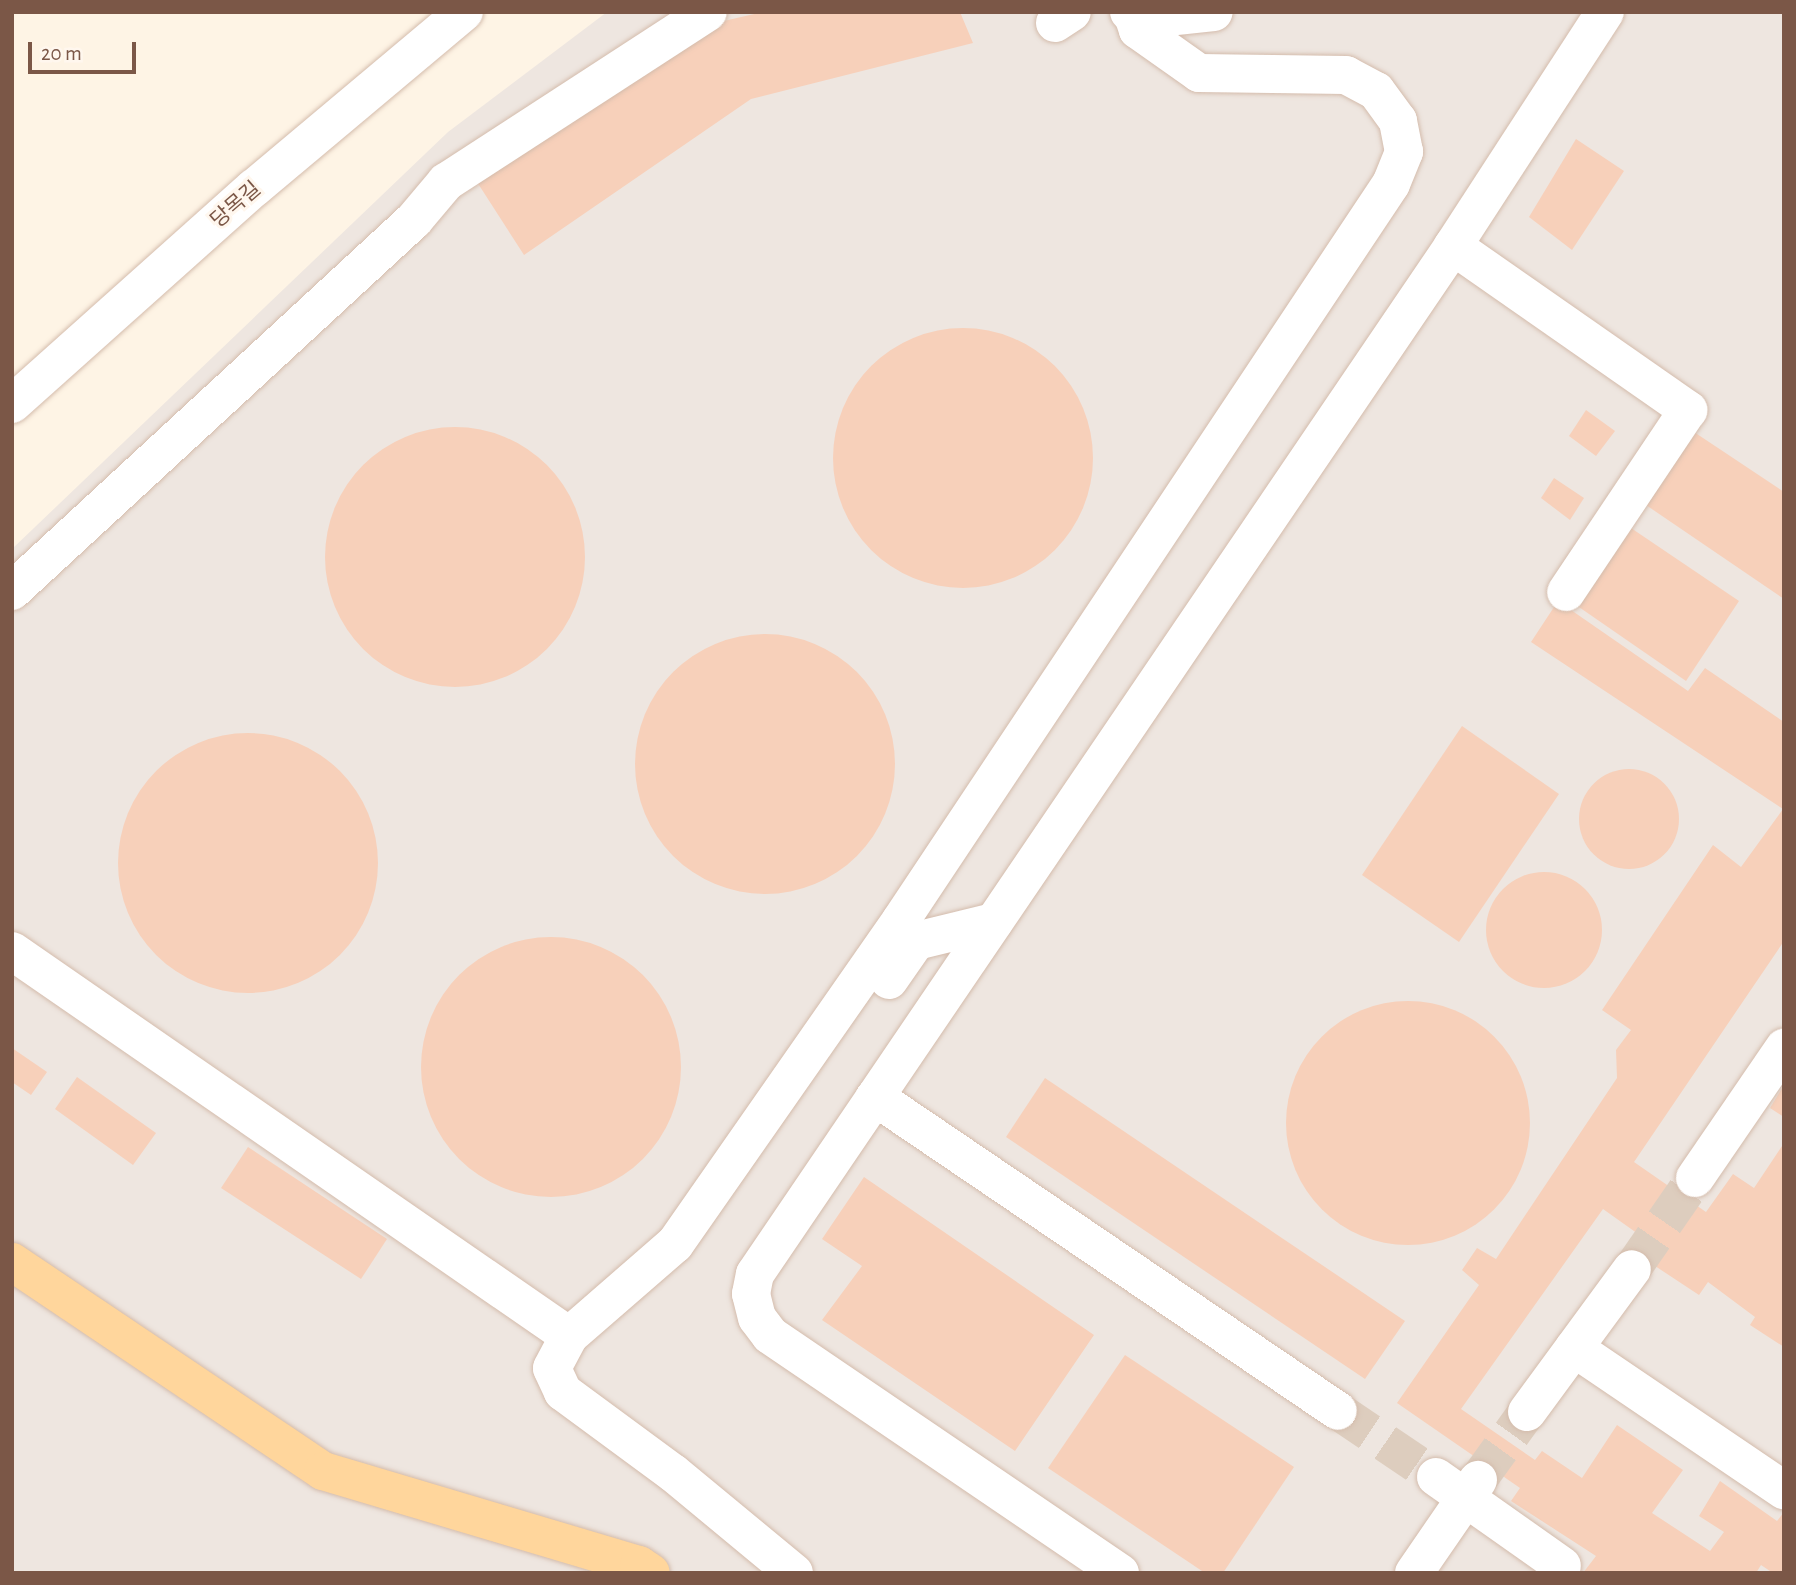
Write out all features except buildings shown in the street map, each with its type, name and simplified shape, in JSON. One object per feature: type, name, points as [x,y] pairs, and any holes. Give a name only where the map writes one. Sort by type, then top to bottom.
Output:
[{"type":"main road","points":[[12,1262],[323,1471],[639,1565],[651,1573]]},
{"type":"street","name":"당목길","points":[[12,404],[254,188],[464,12]]},
{"type":"street","points":[[12,591],[414,220],[446,182],[708,12]]},
{"type":"street","points":[[1130,13],[1148,19],[1214,12]]},
{"type":"street","points":[[1120,1573],[770,1335],[757,1318],[751,1294],[755,1274],[1453,246],[1605,12]]},
{"type":"street","points":[[794,1573],[673,1473],[562,1392],[552,1368],[569,1336],[675,1244],[901,920],[1391,184],[1404,152],[1398,121],[1376,91],[1346,75],[1199,73],[1138,30],[1130,13]]},
{"type":"street","points":[[1453,246],[1688,410],[1566,592]]},
{"type":"street","points":[[656,1262],[708,1235],[916,941],[994,922]]},
{"type":"street","points":[[12,951],[569,1336]]},
{"type":"street","points":[[1695,1178],[1784,1048]]},
{"type":"street","points":[[875,1097],[1339,1411]]},
{"type":"street","points":[[1527,1412],[1632,1269]]},
{"type":"street","points":[[1574,1348],[1784,1490]]},
{"type":"street","points":[[1414,1573],[1460,1485],[1562,1566]]},
{"type":"shaded area","points":[[607,12],[1784,12],[1784,1573],[12,1573],[12,549],[448,132]]},
{"type":"tunnel","points":[[1632,1269],[1695,1178]]},
{"type":"tunnel","points":[[1338,1411],[1436,1477]]},
{"type":"tunnel","points":[[1478,1480],[1527,1412]]}]
